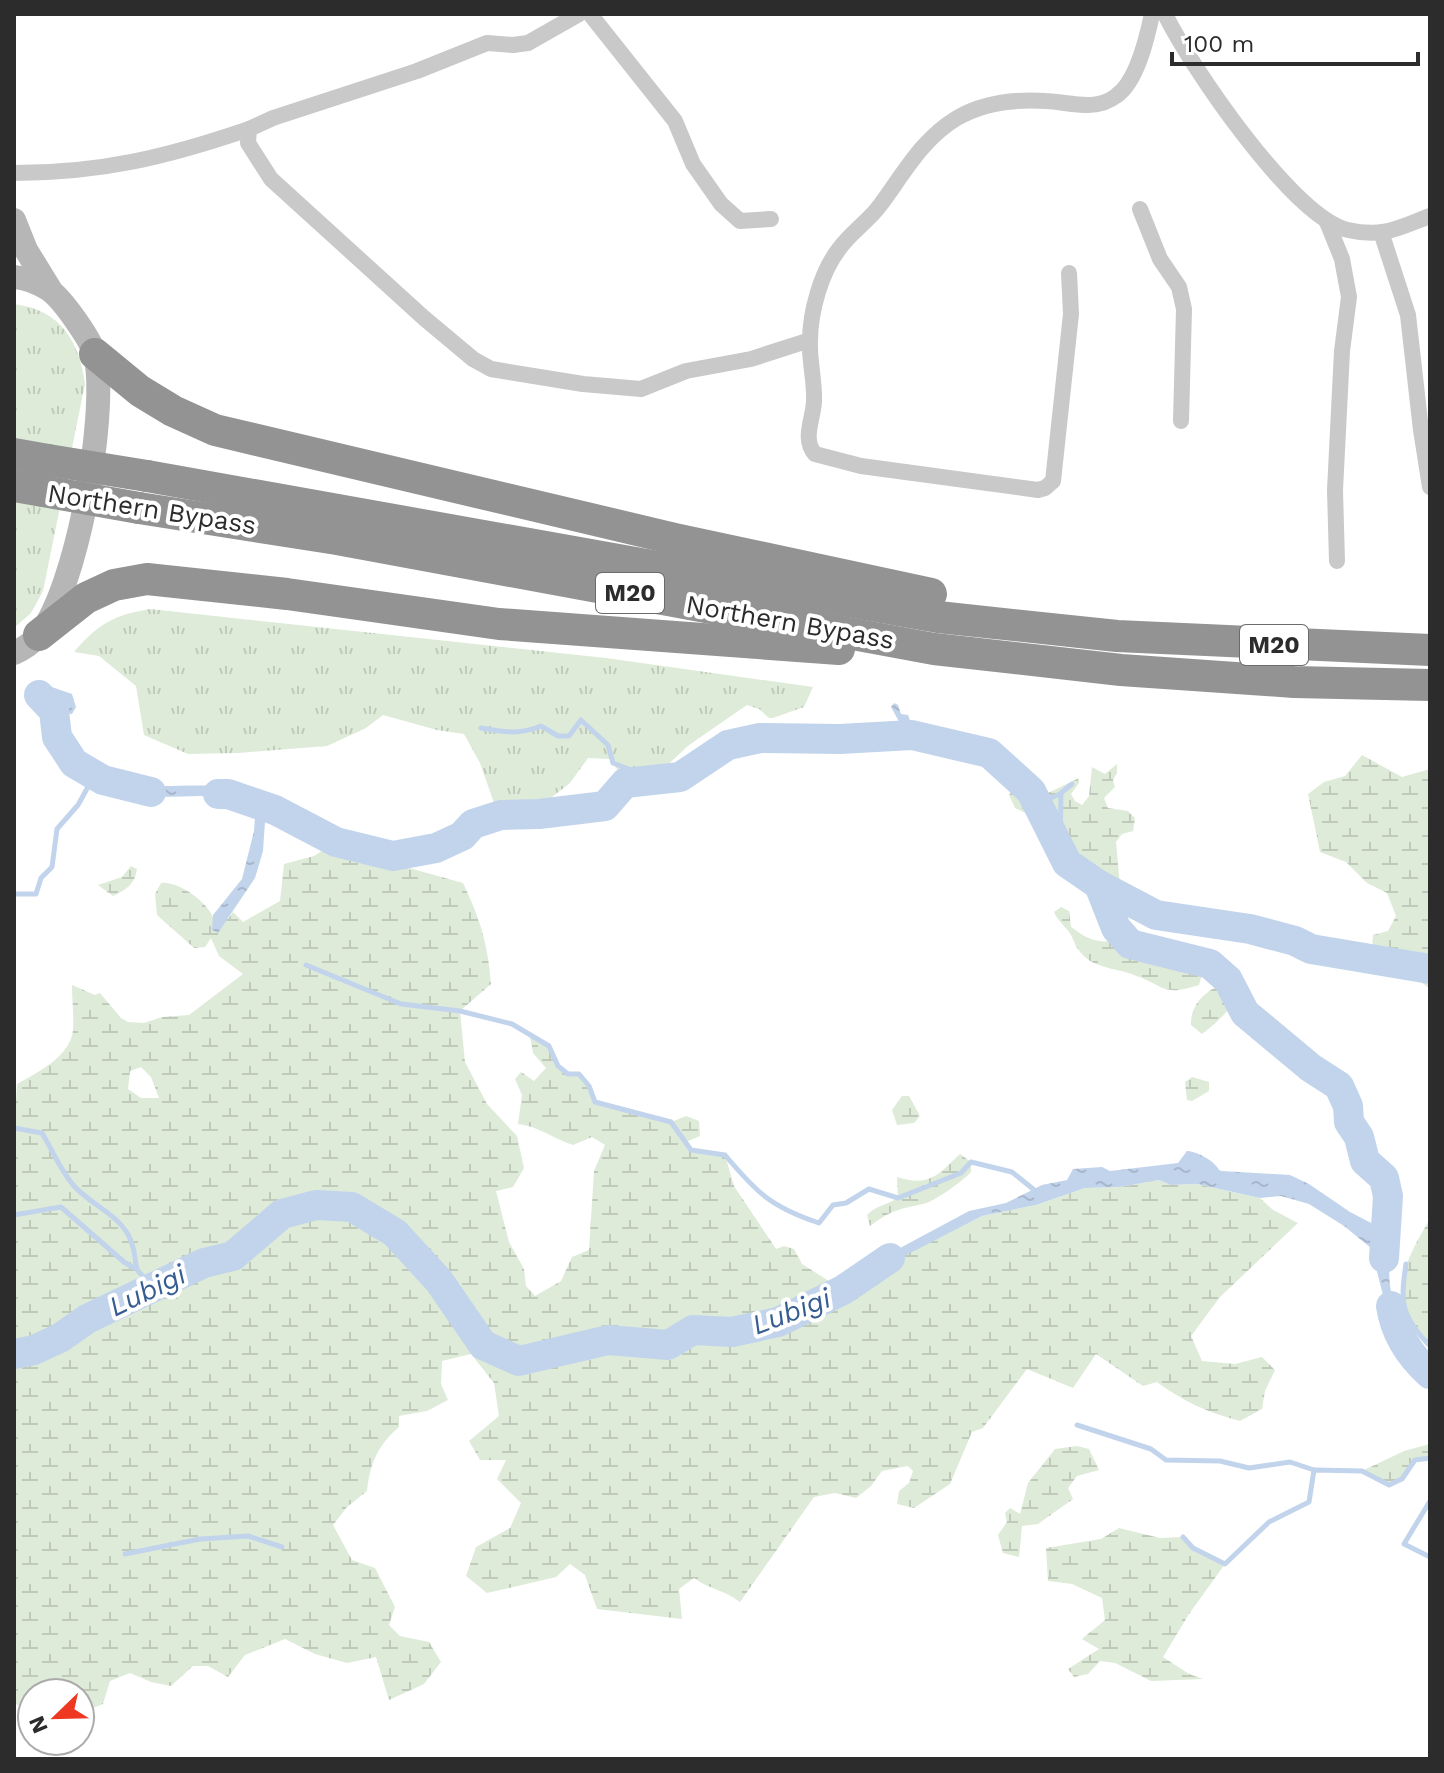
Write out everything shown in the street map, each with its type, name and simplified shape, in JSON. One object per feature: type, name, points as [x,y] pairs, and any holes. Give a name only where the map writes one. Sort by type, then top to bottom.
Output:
[{"type":"highway","points":[[95,354],[140,391],[173,411],[215,430],[675,539],[1117,636]]},
{"type":"highway","name":"Northern Bypass","points":[[14,454],[35,479],[139,508],[337,539],[934,649],[1121,670],[1294,682],[1430,685]]},
{"type":"highway","name":"Northern Bypass","points":[[35,479],[147,476],[938,617],[1117,636],[1430,650]]},
{"type":"highway","points":[[22,651],[86,598],[114,585],[147,579],[287,594],[499,624],[1121,670]]},
{"type":"main road","points":[[14,220],[26,250],[95,354],[100,391],[98,425],[74,555],[60,594],[22,651]]},
{"type":"main road","points":[[14,277],[28,278],[51,290]]},
{"type":"street","points":[[14,173],[121,166],[211,142],[273,118],[417,71],[487,43],[528,43],[579,14]]},
{"type":"street","points":[[590,14],[675,121],[693,164],[721,204],[740,221],[771,219]]},
{"type":"street","points":[[1069,273],[1071,314],[1053,481],[1045,488],[1038,490],[861,466],[815,454],[810,448],[808,440],[814,380],[810,340],[817,298],[834,255],[881,204],[897,179],[937,132],[959,117],[990,104],[1030,101],[1104,104],[1119,95],[1133,78],[1152,14]]},
{"type":"street","points":[[1165,14],[1189,59],[1225,108],[1285,185],[1327,222],[1346,230],[1382,235],[1430,216]]},
{"type":"street","points":[[249,129],[248,143],[271,179],[424,318],[473,359],[491,369],[583,384],[641,389],[686,371],[751,359],[810,340]]},
{"type":"street","points":[[1140,209],[1160,259],[1179,287],[1184,309],[1181,421]]},
{"type":"street","points":[[1327,222],[1342,259],[1348,290],[1336,475],[1337,561]]},
{"type":"street","points":[[1382,235],[1408,315],[1430,487]]},
{"type":"green space","points":[[14,304],[44,313],[64,330],[78,354],[85,384],[43,591],[31,613],[14,628]]},
{"type":"green space","points":[[150,609],[606,658],[813,687],[804,707],[773,718],[747,705],[689,745],[662,770],[624,779],[610,759],[588,758],[570,783],[525,818],[494,803],[480,763],[464,734],[383,715],[366,728],[327,746],[188,754],[144,735],[136,686],[99,656],[74,652],[108,622]]},
{"type":"green space","points":[[1362,755],[1402,777],[1430,769],[1430,989],[1421,982],[1417,955],[1372,948],[1373,935],[1388,931],[1396,916],[1387,893],[1367,883],[1346,862],[1320,852],[1308,794],[1324,782],[1345,776]]},
{"type":"green space","points":[[1117,764],[1113,780],[1115,787],[1104,798],[1108,808],[1128,811],[1135,818],[1133,831],[1122,834],[1116,842],[1122,908],[1119,923],[1130,942],[1169,946],[1196,954],[1203,971],[1199,985],[1178,990],[1165,989],[1134,975],[1096,964],[1083,956],[1054,912],[1061,907],[1069,911],[1071,927],[1090,938],[1111,941],[1102,928],[1097,911],[1098,895],[1083,858],[1071,849],[1058,854],[1042,826],[1015,808],[1009,795],[1012,791],[1050,792],[1079,778],[1071,794],[1082,805],[1089,796],[1092,767],[1105,774]]},
{"type":"green space","points":[[336,842],[393,856],[402,866],[463,883],[482,932],[491,984],[460,1011],[465,1062],[487,1104],[517,1136],[524,1168],[513,1187],[496,1191],[509,1242],[524,1269],[526,1286],[535,1296],[561,1281],[572,1257],[589,1250],[594,1171],[605,1145],[592,1137],[573,1145],[518,1124],[522,1095],[515,1079],[521,1072],[534,1081],[546,1068],[533,1053],[530,1035],[547,1045],[561,1068],[579,1074],[589,1086],[595,1102],[671,1122],[686,1116],[699,1121],[700,1136],[686,1142],[691,1150],[725,1155],[734,1186],[776,1249],[784,1246],[794,1249],[802,1264],[843,1290],[982,1216],[1036,1205],[1085,1188],[1120,1187],[1159,1180],[1171,1185],[1197,1184],[1260,1198],[1273,1210],[1298,1223],[1220,1297],[1191,1336],[1202,1361],[1235,1364],[1262,1357],[1275,1370],[1265,1391],[1262,1409],[1240,1421],[1217,1414],[1186,1401],[1157,1382],[1143,1386],[1096,1354],[1073,1388],[1027,1369],[983,1428],[972,1432],[950,1484],[914,1508],[897,1504],[899,1491],[909,1483],[913,1471],[908,1466],[882,1471],[871,1486],[856,1498],[835,1493],[814,1497],[740,1602],[694,1578],[679,1589],[682,1619],[597,1609],[585,1575],[570,1564],[556,1577],[487,1593],[466,1576],[476,1547],[510,1528],[521,1503],[497,1479],[506,1460],[480,1460],[469,1441],[499,1416],[494,1383],[471,1354],[442,1361],[441,1384],[448,1400],[427,1411],[399,1416],[399,1427],[376,1455],[367,1491],[347,1507],[333,1525],[352,1560],[375,1568],[395,1607],[389,1625],[400,1636],[429,1642],[441,1662],[424,1684],[389,1700],[376,1657],[347,1663],[315,1654],[285,1639],[245,1655],[228,1677],[208,1666],[193,1666],[171,1686],[130,1673],[110,1681],[103,1704],[96,1707],[96,1677],[16,1677],[14,1703],[14,1135],[17,1084],[52,1063],[71,1039],[72,985],[95,995],[100,993],[128,1022],[144,1023],[162,1017],[189,1015],[243,974],[219,956],[211,938],[205,947],[194,948],[157,915],[155,894],[161,883],[192,894],[214,920],[228,919],[233,912],[243,922],[280,901],[284,864],[314,856]],"holes":[[[141,1067],[151,1077],[159,1098],[141,1098],[128,1089],[130,1071]]]},
{"type":"green space","points":[[131,866],[137,869],[136,874],[132,883],[122,891],[113,896],[98,885],[122,877]]},
{"type":"green space","points":[[1235,980],[1240,990],[1238,997],[1224,1015],[1202,1034],[1191,1025],[1194,1008],[1211,990]]},
{"type":"green space","points":[[1192,1077],[1209,1082],[1209,1091],[1192,1101],[1187,1100],[1185,1082]]},
{"type":"green space","points":[[902,1096],[909,1096],[920,1116],[914,1123],[897,1125],[892,1110]]},
{"type":"green space","points":[[960,1154],[971,1162],[971,1172],[962,1181],[934,1199],[895,1211],[870,1226],[867,1215],[898,1198],[897,1177],[917,1181],[932,1178]]},
{"type":"green space","points":[[1430,1219],[1430,1346],[1407,1314],[1402,1284],[1411,1253]]},
{"type":"green space","points":[[1430,1444],[1430,1458],[1415,1460],[1402,1479],[1389,1485],[1362,1471],[1404,1451]]},
{"type":"green space","points":[[1077,1446],[1089,1449],[1099,1470],[1077,1476],[1068,1488],[1073,1499],[1038,1524],[1022,1526],[1019,1557],[1003,1553],[998,1535],[1007,1522],[1005,1513],[1010,1508],[1020,1514],[1028,1483],[1055,1449]]},
{"type":"green space","points":[[1119,1528],[1160,1538],[1183,1537],[1193,1548],[1225,1564],[1163,1657],[1203,1679],[1151,1681],[1115,1663],[1100,1661],[1088,1674],[1074,1677],[1068,1669],[1099,1649],[1082,1639],[1105,1620],[1102,1598],[1072,1584],[1048,1581],[1046,1548],[1101,1539]]},
{"type":"water","points":[[46,685],[72,694],[76,707],[72,714],[47,711],[38,703],[38,689]]},
{"type":"water","points":[[894,703],[901,714],[908,715],[912,726],[938,734],[943,742],[920,748],[897,736],[902,727],[891,707]]},
{"type":"water","points":[[871,725],[891,736],[858,739],[831,748],[801,739],[818,731],[860,738]]},
{"type":"water","points":[[708,758],[702,773],[692,782],[676,783],[663,779],[672,771]]},
{"type":"water","points":[[111,782],[230,788],[266,807],[263,851],[255,878],[218,933],[212,930],[213,915],[242,879],[254,831],[256,804],[202,796],[159,797],[105,790],[105,785]]},
{"type":"water","points":[[1332,1082],[1346,1083],[1357,1125],[1366,1135],[1370,1165],[1363,1167],[1356,1146],[1340,1117],[1339,1097]]},
{"type":"water","points":[[1187,1151],[1205,1157],[1222,1171],[1290,1175],[1350,1212],[1377,1226],[1390,1228],[1396,1242],[1391,1255],[1389,1280],[1406,1344],[1384,1319],[1386,1307],[1371,1248],[1344,1226],[1309,1204],[1281,1196],[1260,1198],[1197,1184],[1171,1185],[1159,1180],[1120,1187],[1085,1188],[1036,1205],[982,1216],[858,1280],[874,1262],[969,1211],[1006,1203],[1042,1185],[1067,1180],[1073,1169],[1102,1167],[1110,1171],[1178,1163]]},
{"type":"waterway","points":[[39,695],[54,711],[57,737],[74,763],[103,780],[151,792]]},
{"type":"waterway","points":[[481,728],[519,732],[541,726],[558,736],[569,736],[581,720],[608,745],[613,763],[631,770],[640,781]]},
{"type":"waterway","points":[[218,794],[228,794],[275,810],[336,842],[393,856],[436,848],[462,836],[473,824],[501,815],[605,806],[625,783],[680,777],[728,745],[760,738],[840,739],[912,735],[989,753],[1031,791],[1067,863],[1099,885],[1156,915],[1250,929],[1295,941],[1311,949],[1430,969]]},
{"type":"waterway","points":[[14,894],[36,894],[41,878],[52,867],[57,829],[78,805],[89,785],[99,777]]},
{"type":"waterway","points":[[1060,850],[1061,793],[1072,784]]},
{"type":"waterway","points":[[1037,804],[1060,794]]},
{"type":"waterway","name":"Lubigi","points":[[1099,885],[1116,928],[1130,944],[1210,964],[1228,980],[1245,1013],[1311,1068],[1339,1086],[1365,1161],[1384,1178],[1388,1196],[1384,1258]]},
{"type":"waterway","points":[[306,965],[401,1004],[460,1011],[512,1024],[549,1046],[558,1066],[568,1074],[579,1074],[589,1086],[595,1102],[671,1122],[691,1150],[725,1155],[766,1197],[789,1211],[819,1223],[833,1205],[846,1203],[869,1189],[898,1198],[961,1173],[971,1162],[1012,1172],[1038,1193]]},
{"type":"waterway","points":[[14,1128],[42,1133],[74,1186],[127,1232],[138,1271],[158,1285]]},
{"type":"waterway","name":"Lubigi","points":[[14,1354],[34,1350],[60,1338],[87,1319],[204,1263],[233,1256],[282,1214],[316,1205],[352,1207],[395,1233],[439,1281],[483,1345],[519,1361],[608,1340],[668,1345],[693,1330],[732,1332],[778,1322],[843,1290],[890,1258]]},
{"type":"waterway","points":[[14,1215],[61,1207],[134,1268]]},
{"type":"waterway","points":[[1406,1264],[1403,1289],[1405,1308],[1413,1326],[1430,1346]]},
{"type":"waterway","name":"Lubigi","points":[[1391,1306],[1404,1343],[1430,1374]]},
{"type":"waterway","points":[[1077,1425],[1151,1449],[1166,1460],[1220,1461],[1249,1468],[1290,1462],[1314,1470]]},
{"type":"waterway","points":[[1183,1537],[1193,1548],[1225,1564],[1269,1522],[1309,1502],[1314,1470],[1362,1471],[1389,1485],[1402,1479],[1415,1460],[1430,1458]]},
{"type":"waterway","points":[[1430,1501],[1404,1544],[1430,1557]]},
{"type":"waterway","points":[[125,1554],[200,1539],[248,1536],[282,1547]]}]
